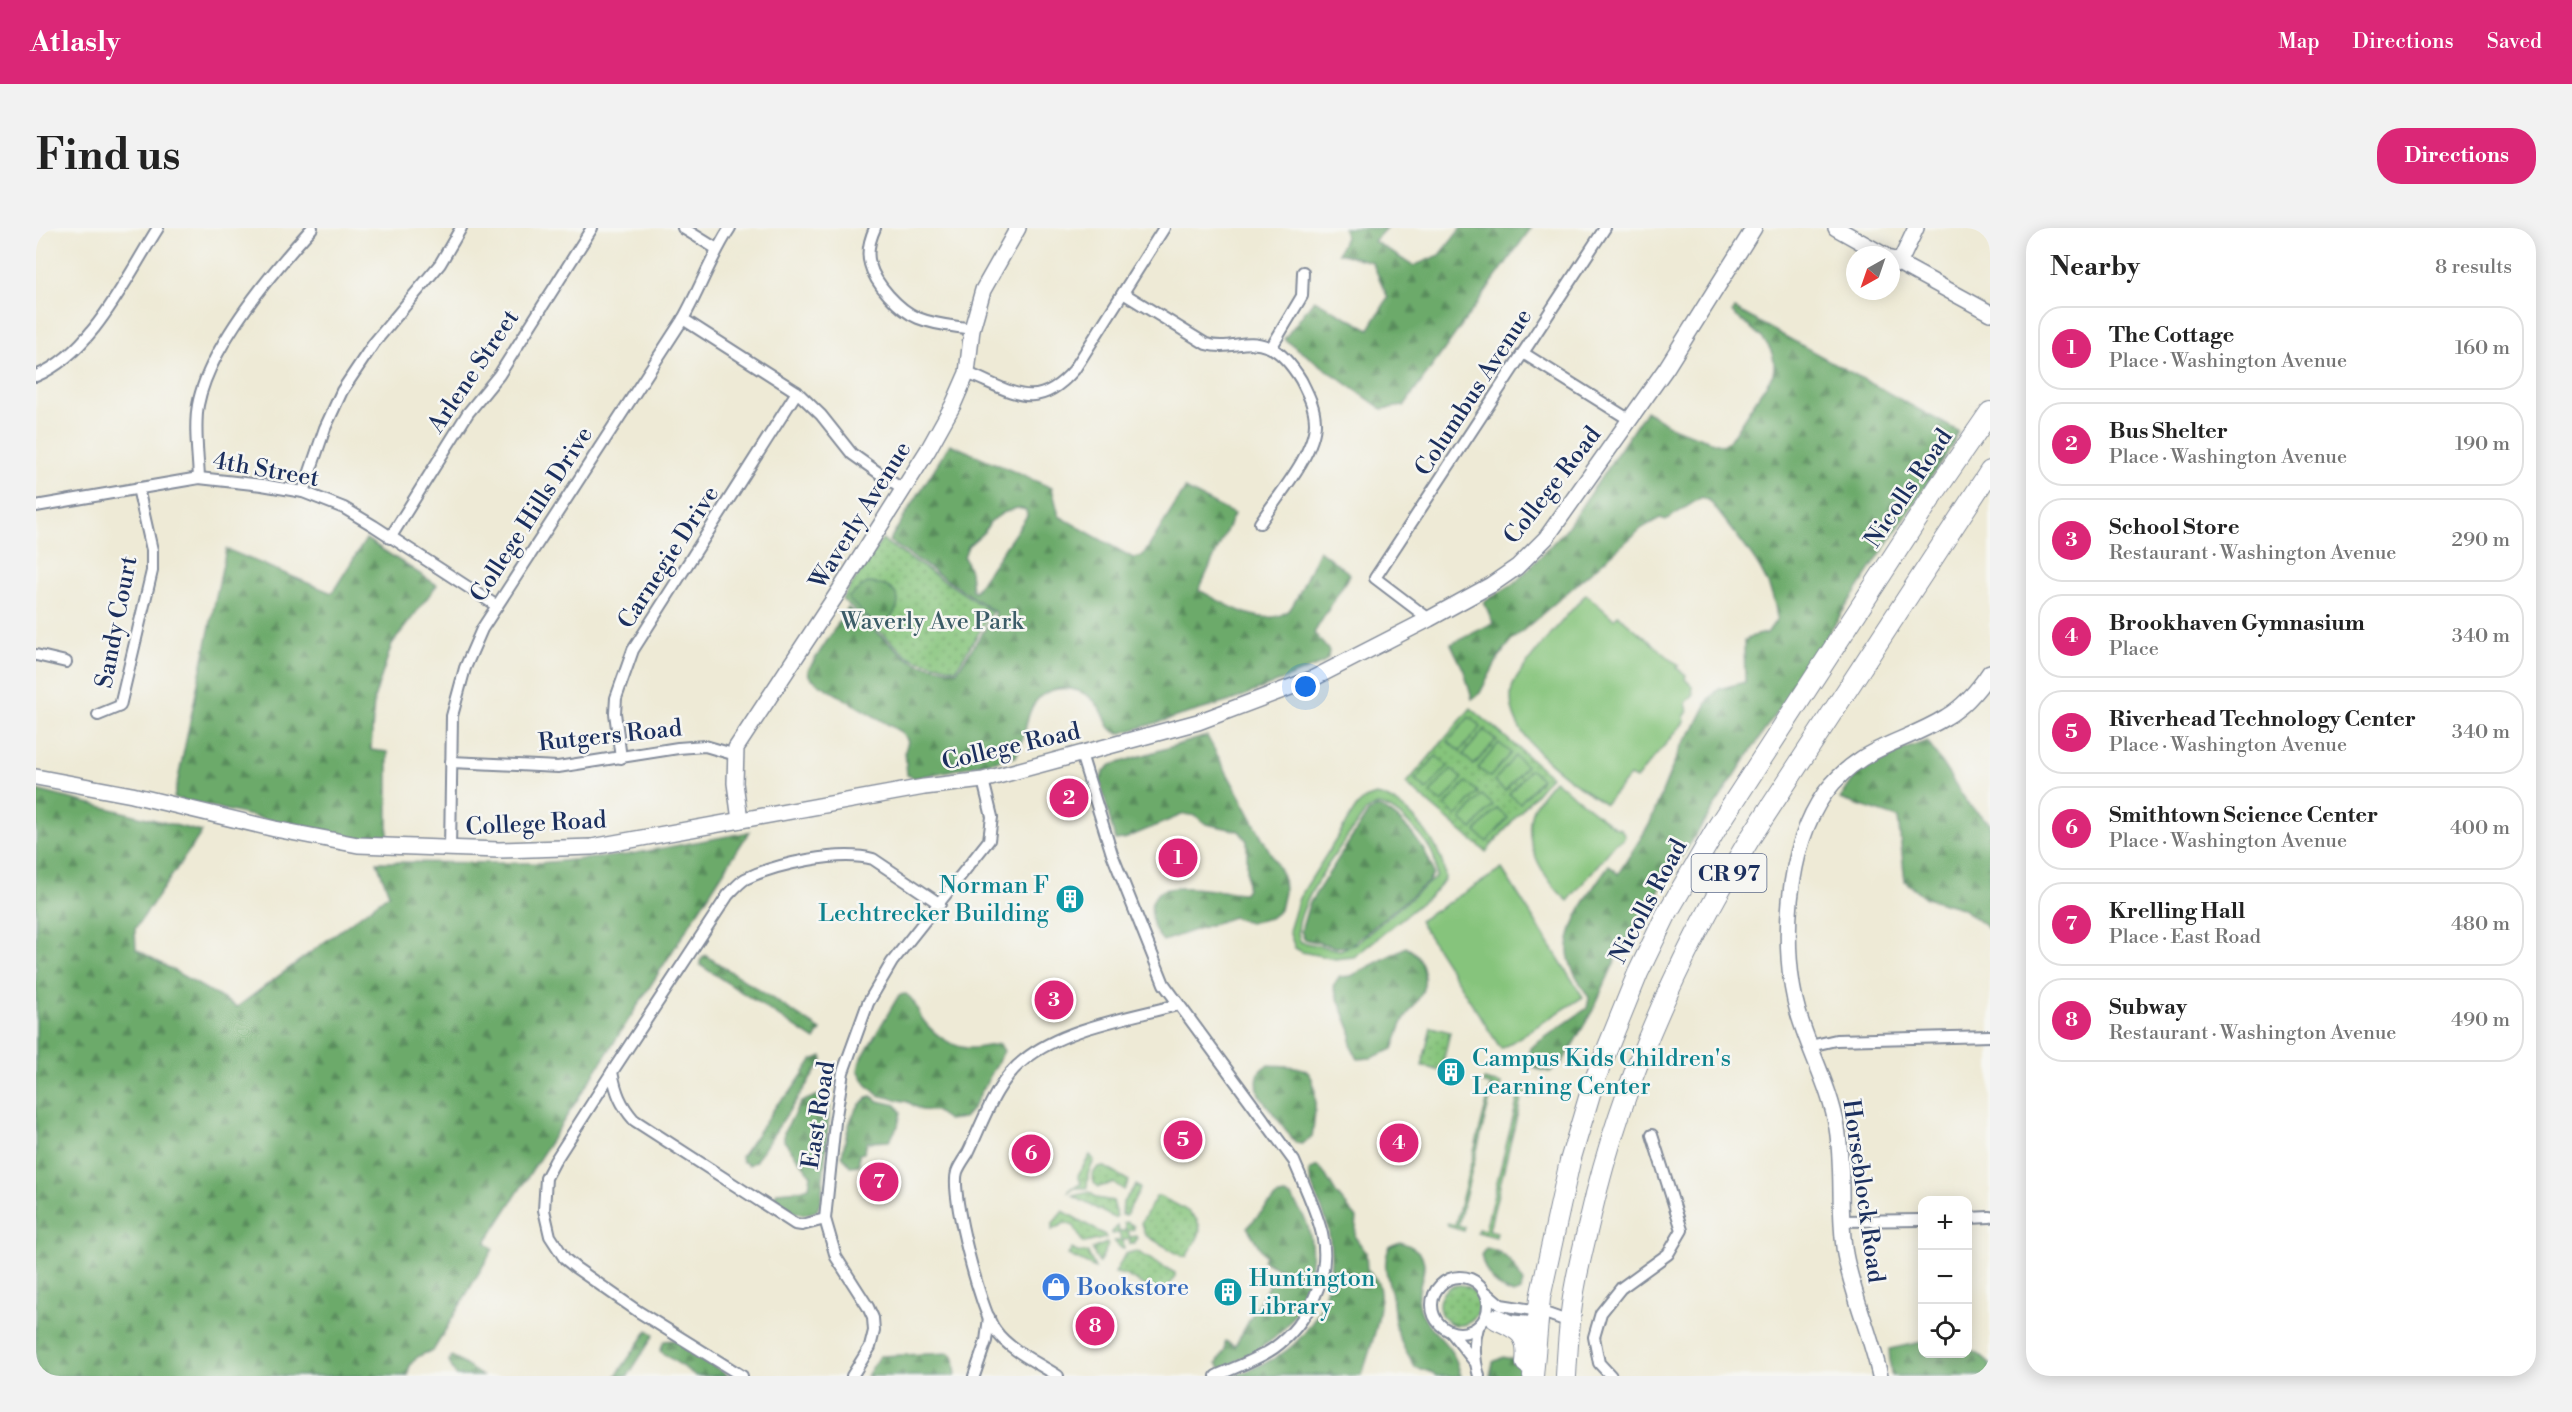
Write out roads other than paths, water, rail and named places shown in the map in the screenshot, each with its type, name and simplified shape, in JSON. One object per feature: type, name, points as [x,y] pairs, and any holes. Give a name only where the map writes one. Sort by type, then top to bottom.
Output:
[{"type":"highway","points":[[1937,489],[1990,399]]},
{"type":"highway","name":"Nicolls Road","points":[[1533,1376],[1539,1317],[1554,1224],[1579,1127],[1608,1044],[1647,953],[1683,884],[1718,826],[1937,489],[1990,412]]},
{"type":"highway","name":"CR 97","points":[[1566,1376],[1569,1322],[1585,1238],[1606,1151],[1645,1043],[1683,956],[1749,840],[1990,471]]},
{"type":"highway","points":[[1485,1324],[1515,1328],[1524,1337],[1527,1349],[1525,1376]]},
{"type":"street","points":[[36,376],[64,359],[84,341],[158,228]]},
{"type":"street","points":[[199,478],[196,428],[198,406],[208,373],[258,291],[312,228]]},
{"type":"street","points":[[303,492],[325,428],[342,391],[374,343],[440,264],[461,228]]},
{"type":"street","name":"Arlene Street","points":[[390,538],[468,413],[499,375],[592,228]]},
{"type":"street","points":[[683,228],[717,249]]},
{"type":"street","name":"College Hills Drive","points":[[450,850],[452,716],[465,668],[482,629],[683,319],[698,293],[717,249],[730,228]]},
{"type":"street","points":[[875,228],[868,243],[870,264],[880,283],[894,300],[916,317],[940,325],[972,329]]},
{"type":"street","name":"Waverly Avenue","points":[[740,819],[735,783],[737,747],[903,490],[948,414],[967,373],[972,329],[983,290],[1018,228]]},
{"type":"street","points":[[967,373],[1030,397],[1048,393],[1062,383],[1074,370],[1164,228]]},
{"type":"street","name":"Columbus Avenue","points":[[1429,619],[1375,578],[1605,228]]},
{"type":"street","name":"College Road","points":[[36,777],[132,795],[324,840],[358,845],[450,850],[592,847],[924,787],[983,780],[1198,722],[1301,683],[1429,619],[1491,585],[1517,567],[1546,538],[1630,420],[1667,367],[1754,228]]},
{"type":"street","points":[[1836,228],[1868,246]]},
{"type":"street","points":[[1900,253],[1916,228]]},
{"type":"street","points":[[1900,264],[1990,313]]},
{"type":"street","points":[[1271,348],[1302,296],[1303,272]]},
{"type":"street","points":[[1123,293],[1206,344],[1222,347],[1248,341],[1271,348],[1282,356],[1296,372],[1309,396],[1315,422],[1308,450],[1260,523]]},
{"type":"street","points":[[683,319],[797,392],[821,415],[852,454],[903,490]]},
{"type":"street","points":[[1523,353],[1630,420]]},
{"type":"street","name":"Carnegie Drive","points":[[621,758],[615,712],[616,698],[633,650],[797,392]]},
{"type":"street","name":"4th Street","points":[[36,506],[199,478],[303,492],[344,508],[497,606]]},
{"type":"street","name":"Sandy Court","points":[[98,715],[120,706],[149,583],[152,550],[138,488]]},
{"type":"street","points":[[36,656],[66,662]]},
{"type":"street","name":"Horseblock Road","points":[[1880,1376],[1848,1270],[1841,1221],[1837,1130],[1829,1096],[1794,997],[1788,936],[1797,863],[1808,826],[1819,803],[1841,776],[1870,752],[1939,721],[1957,710],[1974,694],[1990,672]]},
{"type":"street","name":"Rutgers Road","points":[[451,762],[558,767],[678,748],[705,746],[736,755]]},
{"type":"street","points":[[1081,754],[1116,864],[1164,984],[1177,1005],[1293,1161],[1308,1193],[1323,1237],[1320,1283],[1302,1320],[1289,1336],[1272,1349],[1216,1376]]},
{"type":"street","name":"East Road","points":[[852,1376],[870,1347],[874,1331],[873,1318],[836,1257],[825,1219],[835,1122],[843,1072],[868,1003],[892,962],[989,840],[992,818],[983,780]]},
{"type":"street","points":[[742,1376],[639,1312],[565,1259],[550,1236],[544,1210],[546,1178],[612,1072],[728,895],[743,880],[770,870],[826,858],[861,856],[873,859],[940,904]]},
{"type":"street","points":[[1058,1376],[998,1334],[989,1317],[956,1198],[957,1171],[1005,1079],[1022,1060],[1046,1044],[1099,1026],[1177,1005]]},
{"type":"street","points":[[1810,1046],[1836,1040],[1990,1036]]},
{"type":"street","points":[[612,1072],[621,1106],[634,1120],[795,1224],[802,1225],[825,1219]]},
{"type":"street","points":[[1611,1376],[1599,1363],[1594,1337],[1601,1313],[1621,1288],[1668,1254],[1682,1230],[1652,1135]]},
{"type":"street","points":[[1972,1218],[1990,1217]]},
{"type":"street","points":[[1841,1221],[1918,1220]]},
{"type":"street","points":[[1479,1376],[1474,1361],[1451,1332],[1437,1322],[1433,1314],[1431,1306],[1436,1289],[1442,1283],[1458,1276],[1474,1280],[1494,1301],[1501,1305],[1539,1317],[1569,1322]]},
{"type":"street","points":[[1474,1361],[1475,1337],[1485,1324],[1489,1305],[1485,1291]]},
{"type":"street","points":[[974,1376],[986,1341],[989,1317]]},
{"type":"street","points":[[1451,1332],[1466,1333],[1485,1324],[1539,1317]]},
{"type":"place","name":"Bus Shelter","points":[[1069,798]]},
{"type":"place","name":"The Cottage","points":[[1178,858]]},
{"type":"place","name":"Norman F Lechtrecker Building","points":[[1070,899]]},
{"type":"place","name":"School Store","points":[[1054,1000]]},
{"type":"place","name":"Campus Kids Children's Learning Center","points":[[1451,1072]]},
{"type":"place","name":"Riverhead Technology Center","points":[[1183,1140]]},
{"type":"place","name":"Brookhaven Gymnasium","points":[[1399,1143]]},
{"type":"place","name":"Smithtown Science Center","points":[[1031,1154]]},
{"type":"place","name":"Krelling Hall","points":[[879,1182]]},
{"type":"place","name":"Bookstore","points":[[1056,1287]]},
{"type":"place","name":"Huntington Library","points":[[1228,1292]]},
{"type":"place","name":"Subway","points":[[1095,1326]]},
{"type":"park label","name":"Waverly Ave Park","points":[[932,621]]}]
